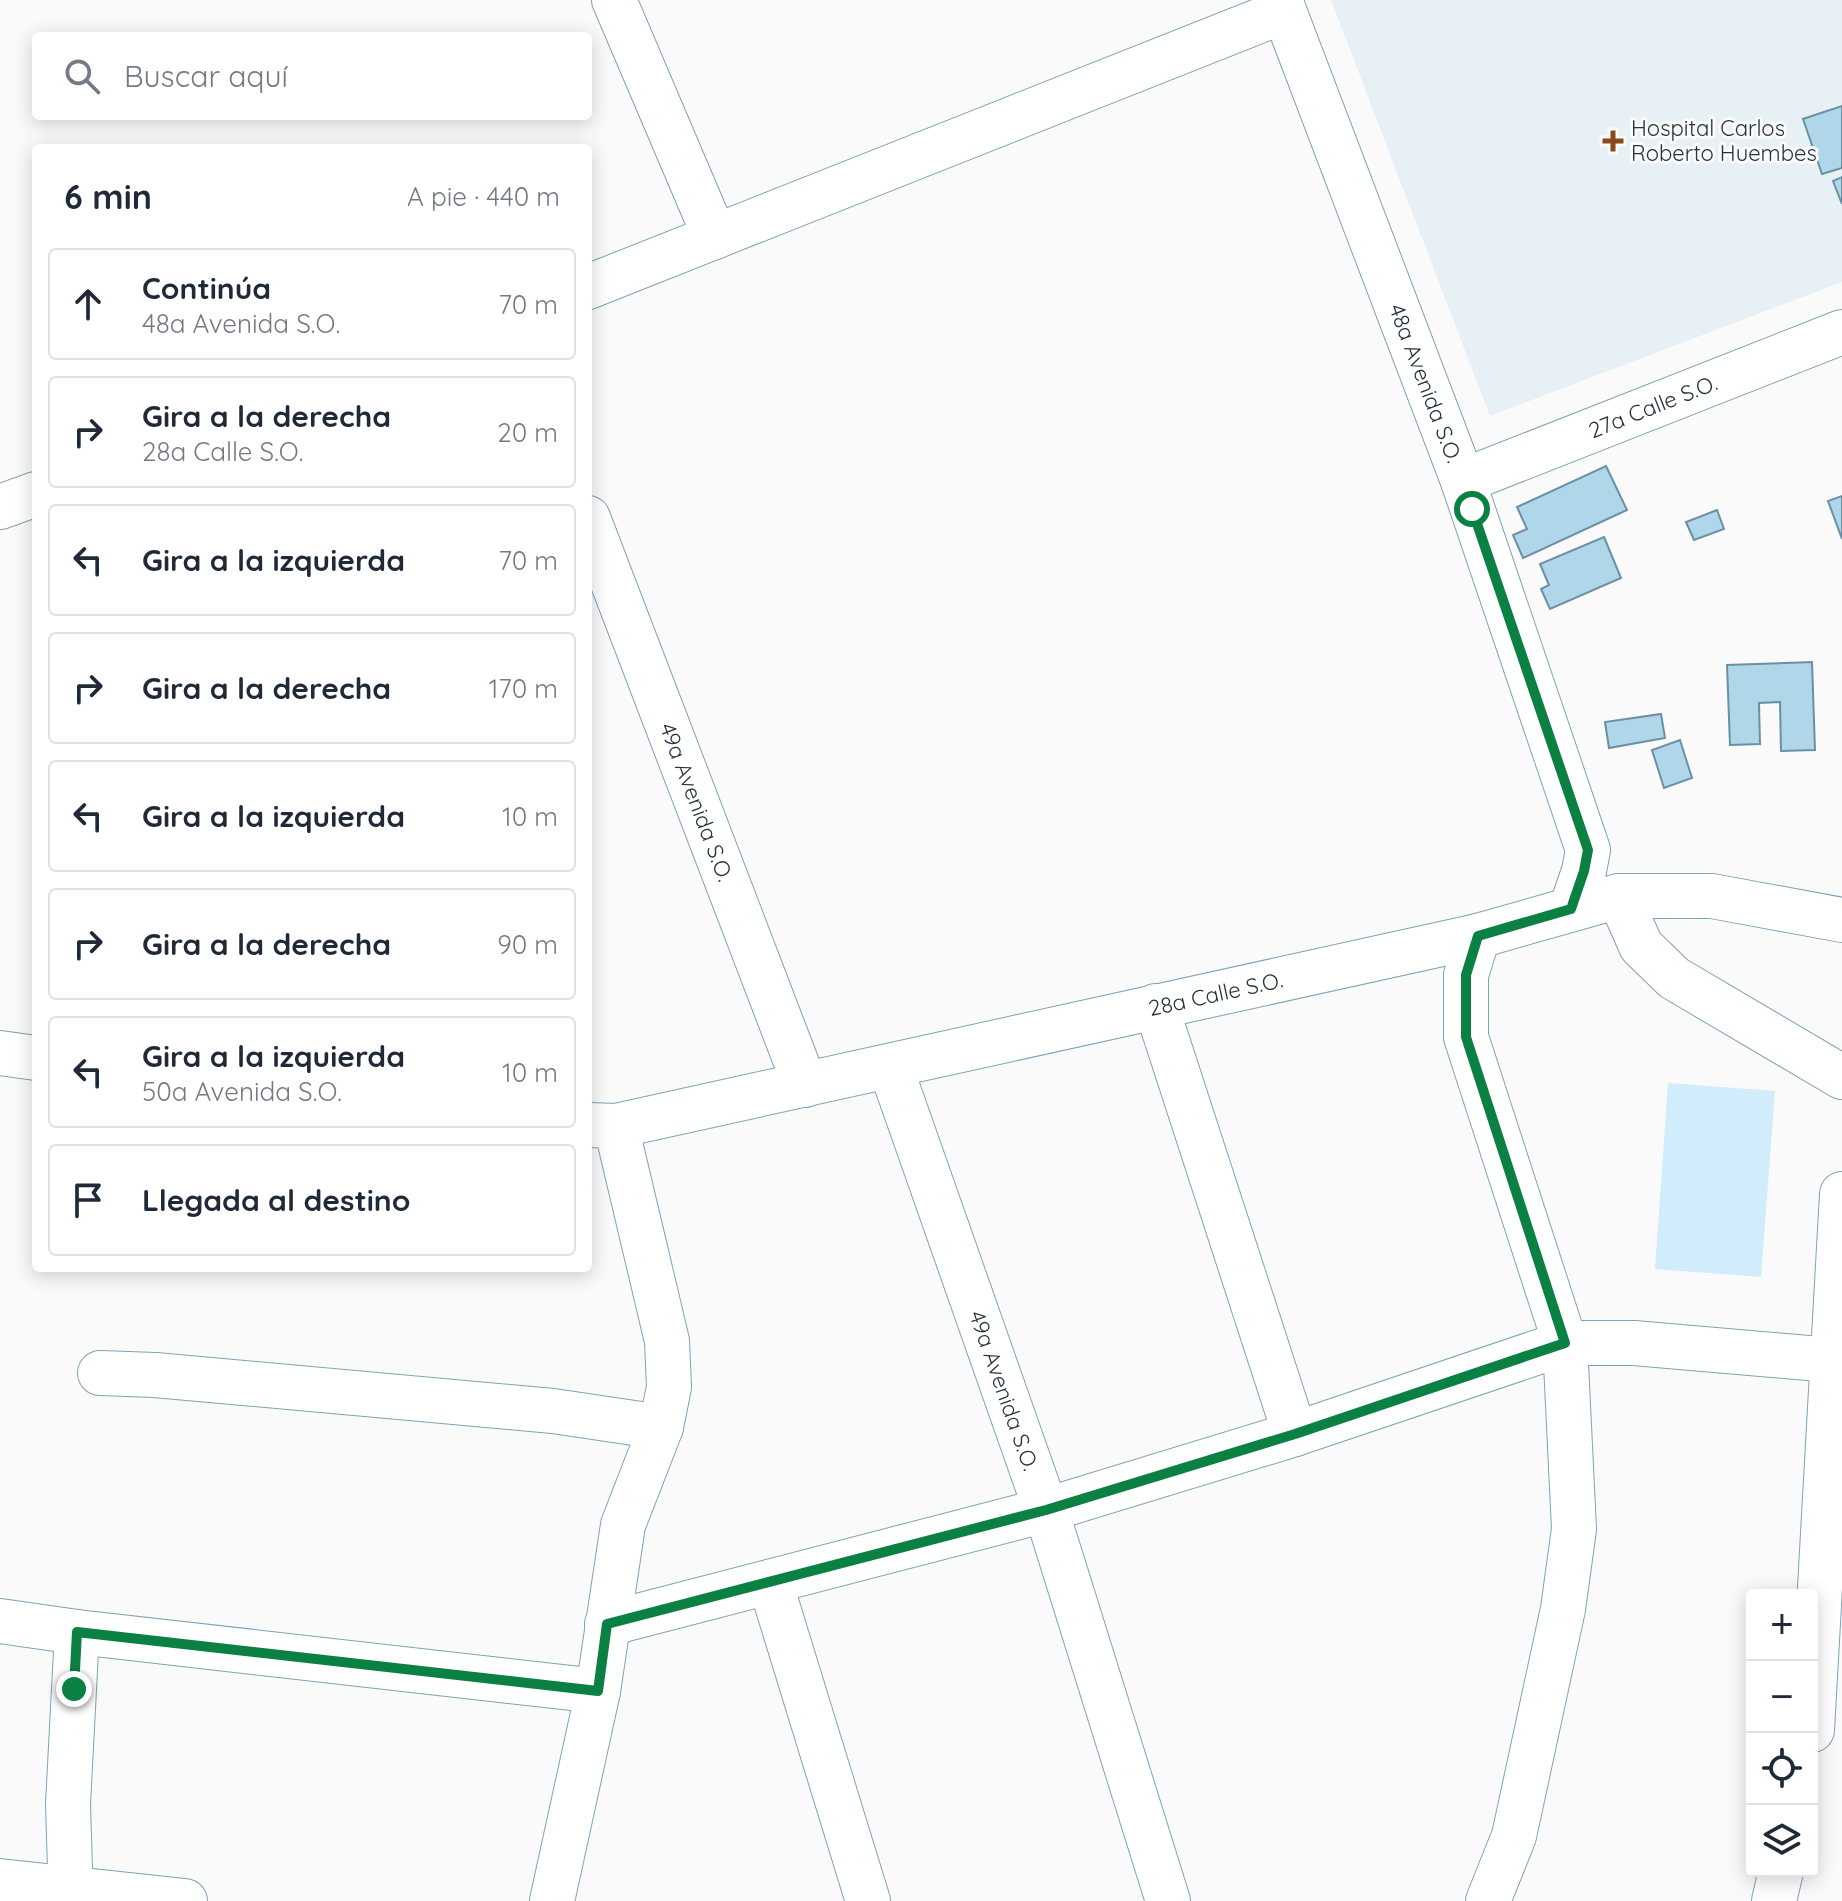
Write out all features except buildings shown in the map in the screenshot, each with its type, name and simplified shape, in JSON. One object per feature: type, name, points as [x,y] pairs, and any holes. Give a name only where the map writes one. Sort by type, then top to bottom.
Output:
[{"type":"street","points":[[614,0],[715,237]]},
{"type":"street","points":[[592,285],[1282,5]]},
{"type":"street","name":"48a Avenida S.O.","points":[[1282,5],[1463,481],[1588,850],[1571,909]]},
{"type":"street","name":"27a Calle S.O.","points":[[1463,481],[1842,332]]},
{"type":"street","points":[[0,507],[32,495]]},
{"type":"street","name":"49a Avenida S.O.","points":[[592,528],[805,1085]]},
{"type":"street","points":[[1619,896],[1641,946],[1674,978],[1842,1077]]},
{"type":"street","name":"28a Calle S.O.","points":[[602,1125],[805,1085],[1478,936],[1619,896],[1712,896],[1842,920]]},
{"type":"street","points":[[1478,936],[1466,975],[1466,1037],[1565,1343],[1574,1529],[1563,1609],[1514,1836],[1488,1901]]},
{"type":"street","points":[[1156,1006],[1295,1434]]},
{"type":"street","points":[[0,1053],[32,1057]]},
{"type":"street","name":"49a Avenida S.O.","points":[[890,1066],[1046,1510],[1168,1901]]},
{"type":"street","points":[[552,1901],[598,1691],[623,1525],[661,1427],[669,1387],[667,1341],[602,1125]]},
{"type":"street","points":[[1816,1661],[1842,1194]]},
{"type":"street","points":[[607,1624],[1046,1510],[1295,1434],[1565,1343],[1634,1343],[1831,1360]]},
{"type":"street","points":[[100,1373],[155,1375],[553,1411],[661,1427]]},
{"type":"street","points":[[770,1582],[868,1901]]},
{"type":"street","points":[[0,1621],[598,1691]]},
{"type":"street","points":[[71,1895],[68,1804],[77,1632]]},
{"type":"street","points":[[1774,1901],[1780,1877]]},
{"type":"street","points":[[0,1881],[71,1895],[185,1901]]},
{"type":"shaded area","name":"Hospital Carlos Roberto Huembes","points":[[1331,0],[1842,0],[1842,282],[1490,416]]},
{"type":"shaded area","points":[[1668,1083],[1775,1091],[1761,1277],[1655,1269]]},
{"type":"place","name":"Hospital Carlos Roberto Huembes","points":[[1613,141]]},
{"type":"route","points":[[74,1689],[77,1632],[598,1691],[607,1624],[1046,1510],[1295,1434],[1565,1343],[1466,1037],[1466,975],[1478,936],[1571,909],[1588,850],[1472,509]]}]
